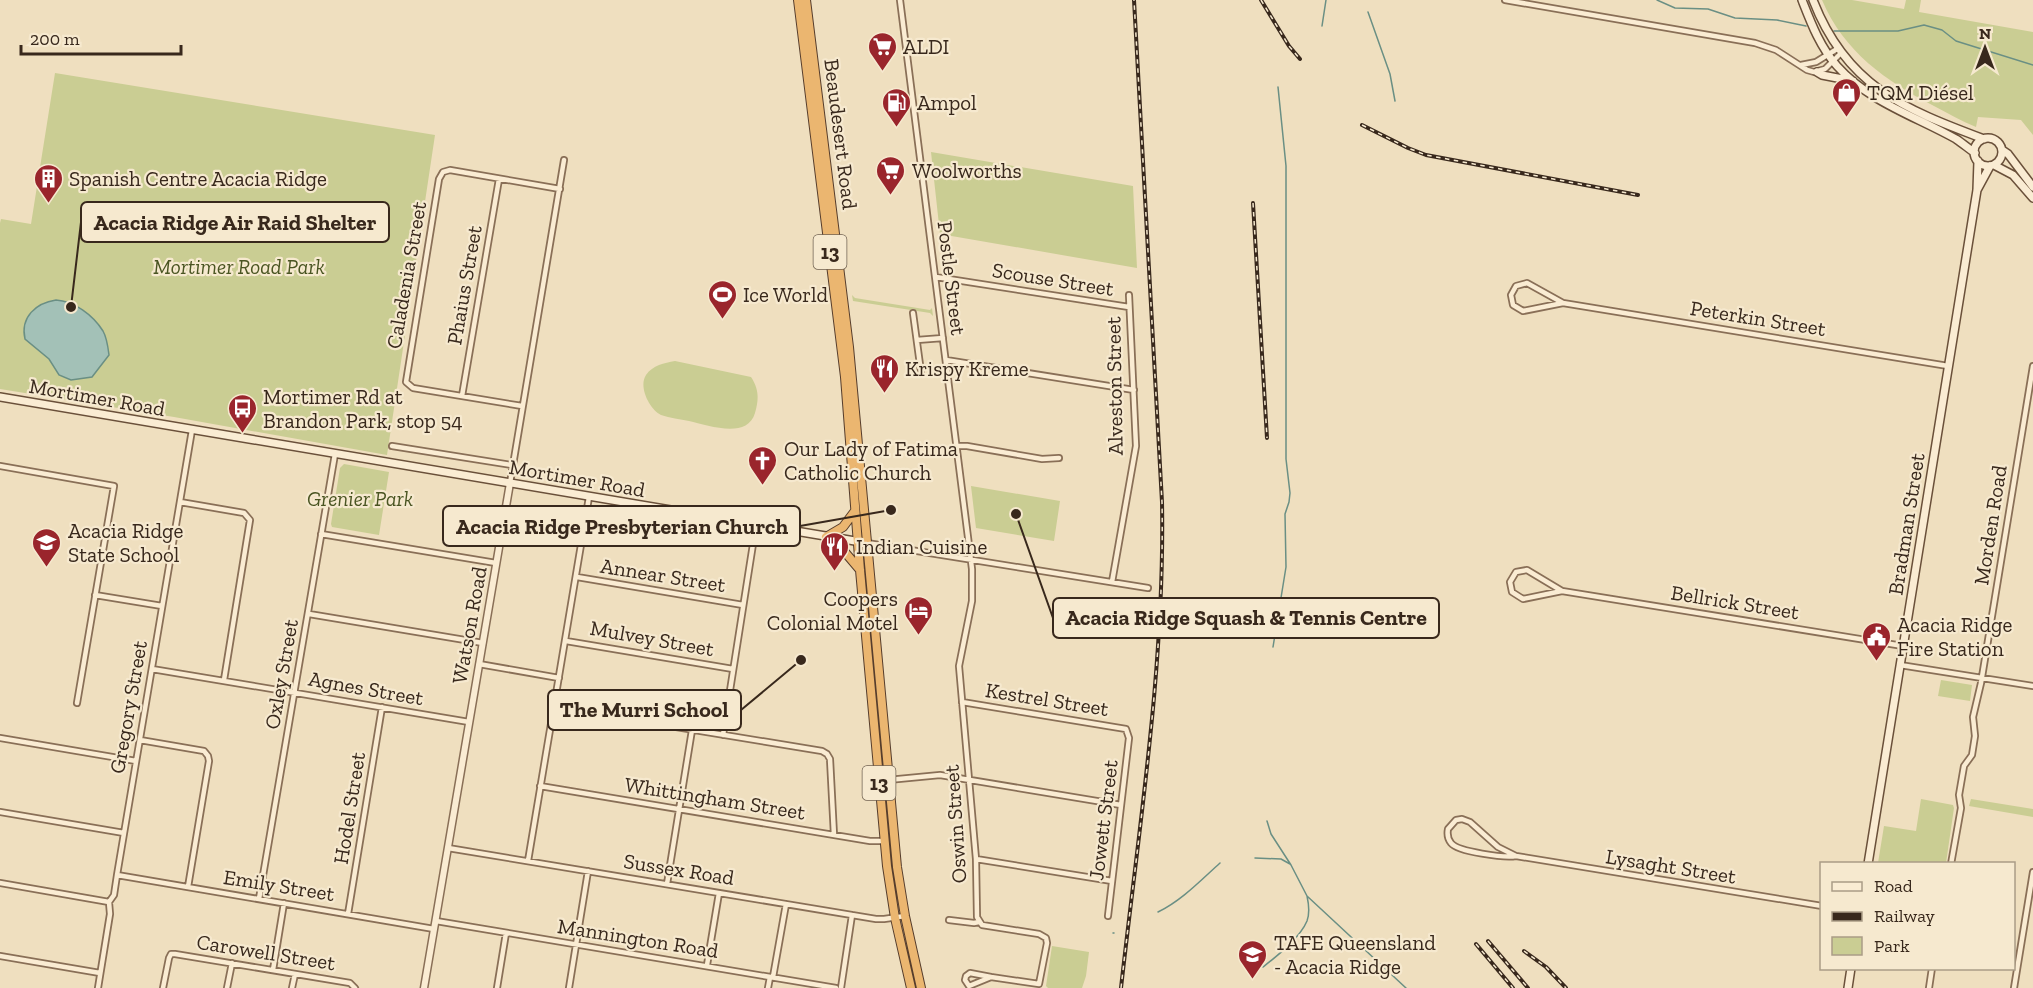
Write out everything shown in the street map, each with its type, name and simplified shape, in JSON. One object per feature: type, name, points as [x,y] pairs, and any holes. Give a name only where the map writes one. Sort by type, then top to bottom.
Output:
[{"type":"highway","name":"Beaudesert Road","points":[[798,0],[845,377],[857,542],[885,841],[895,918],[908,986]]},
{"type":"highway","name":"Beaudesert Road","points":[[806,0],[844,298],[897,867],[921,988]]},
{"type":"highway","points":[[855,511],[843,527],[830,537],[860,570]]},
{"type":"main road","points":[[1803,0],[1818,38],[1831,58],[1853,81],[1878,99],[1954,138],[1975,153]]},
{"type":"main road","points":[[1813,0],[1824,27],[1839,51],[1862,76],[1887,95],[1947,126],[1993,140],[2008,154],[2033,187]]},
{"type":"main road","points":[[1817,72],[1853,81]]},
{"type":"main road","points":[[1984,139],[1977,144],[1975,153],[1978,161],[1985,166],[1992,165],[2001,158],[2002,150]]},
{"type":"main road","name":"Bradman Street","points":[[1868,862],[1977,190],[1978,161]]},
{"type":"main road","points":[[1992,165],[2013,175],[2033,198]]},
{"type":"main road","name":"Bradman Street","points":[[1977,190],[1992,165]]},
{"type":"main road","name":"Mortimer Road","points":[[0,397],[867,543]]},
{"type":"main road","points":[[1848,988],[1851,970]]},
{"type":"street","name":"Postle Street","points":[[900,0],[971,560]]},
{"type":"street","points":[[1505,0],[1755,42],[1776,50],[1807,70],[1817,72],[1825,69],[1831,58],[1839,51]]},
{"type":"street","points":[[1801,65],[1831,58]]},
{"type":"street","name":"Watson Road","points":[[424,988],[564,160]]},
{"type":"street","name":"Caladenia Street","points":[[462,396],[413,388],[406,384],[405,379],[439,179],[443,172],[450,170],[499,179]]},
{"type":"street","points":[[499,179],[560,189]]},
{"type":"street","name":"Phaius Street","points":[[462,396],[499,179]]},
{"type":"street","name":"Scouse Street","points":[[936,277],[1129,308]]},
{"type":"street","name":"Peterkin Street","points":[[1563,303],[1523,311],[1513,305],[1511,294],[1515,286],[1527,283],[1563,303],[1948,366]]},
{"type":"street","name":"Alveston Street","points":[[1112,582],[1136,446],[1129,295]]},
{"type":"street","points":[[913,313],[921,372]]},
{"type":"street","points":[[917,340],[943,338]]},
{"type":"street","points":[[946,360],[1134,390]]},
{"type":"street","name":"Morden Road","points":[[1951,862],[1961,808],[1959,795],[1964,766],[1972,755],[1975,736],[1973,717],[1982,678],[2033,366]]},
{"type":"street","points":[[462,396],[522,406]]},
{"type":"street","name":"Gregory Street","points":[[98,988],[110,914],[109,902],[114,895],[192,430]]},
{"type":"street","points":[[958,446],[1042,459],[1059,458]]},
{"type":"street","name":"Mortimer Road","points":[[392,447],[512,465]]},
{"type":"street","name":"Oxley Street","points":[[259,899],[335,454]]},
{"type":"street","points":[[0,466],[114,486],[77,703]]},
{"type":"street","points":[[528,861],[589,496]]},
{"type":"street","points":[[180,502],[244,513],[250,520],[224,680]]},
{"type":"street","points":[[723,735],[756,525]]},
{"type":"street","points":[[321,534],[496,563]]},
{"type":"street","name":"Mortimer Road","points":[[867,543],[1148,588]]},
{"type":"street","name":"Oswin Street","points":[[971,560],[972,601],[960,666],[979,922]]},
{"type":"street","name":"Bellrick Street","points":[[1562,591],[1528,570],[1516,572],[1510,582],[1512,592],[1523,599],[1562,591],[1903,646]]},
{"type":"street","name":"Annear Street","points":[[576,577],[743,605]]},
{"type":"street","points":[[95,595],[162,606]]},
{"type":"street","points":[[309,614],[483,643]]},
{"type":"street","name":"Mulvey Street","points":[[566,640],[733,669]]},
{"type":"street","points":[[479,664],[559,678]]},
{"type":"street","points":[[1900,665],[2033,686]]},
{"type":"street","name":"Agnes Street","points":[[152,669],[469,722]]},
{"type":"street","name":"Kestrel Street","points":[[962,702],[1126,729]]},
{"type":"street","name":"Hodel Street","points":[[348,914],[382,707]]},
{"type":"street","points":[[554,707],[822,751],[830,759],[834,835]]},
{"type":"street","name":"Jowett Street","points":[[1108,916],[1129,738],[1126,729]]},
{"type":"street","points":[[667,884],[692,730]]},
{"type":"street","points":[[0,738],[136,761]]},
{"type":"street","points":[[140,740],[204,751],[208,756],[188,887]]},
{"type":"street","points":[[888,780],[940,775],[1121,805]]},
{"type":"street","name":"Whittingham Street","points":[[540,786],[870,841],[885,841]]},
{"type":"street","points":[[0,812],[124,833]]},
{"type":"street","name":"Lysaght Street","points":[[1516,856],[1508,858],[1456,847],[1448,837],[1449,826],[1456,820],[1467,821],[1498,847],[1516,856],[1820,906]]},
{"type":"street","name":"Sussex Road","points":[[448,848],[881,920],[905,916]]},
{"type":"street","points":[[976,859],[1112,880]]},
{"type":"street","points":[[569,988],[588,871]]},
{"type":"street","points":[[2014,988],[2033,872]]},
{"type":"street","name":"Emily Street","points":[[117,875],[434,929]]},
{"type":"street","points":[[0,883],[109,902]]},
{"type":"street","points":[[707,965],[719,893]]},
{"type":"street","points":[[273,970],[284,903]]},
{"type":"street","points":[[768,988],[786,904]]},
{"type":"street","points":[[841,988],[852,915]]},
{"type":"street","points":[[949,920],[979,922],[982,925],[1039,934],[1046,938],[1039,984],[970,973],[966,976],[966,980],[969,986],[991,977]]},
{"type":"street","name":"Mannington Road","points":[[436,921],[836,988]]},
{"type":"street","points":[[497,988],[506,933]]},
{"type":"street","name":"Carowell Street","points":[[163,988],[171,954],[350,983],[355,987]]},
{"type":"street","points":[[0,956],[100,973]]},
{"type":"street","points":[[227,988],[232,963]]},
{"type":"street","points":[[1929,988],[1932,970]]},
{"type":"street","points":[[292,988],[295,974]]},
{"type":"green space","points":[[1822,0],[1852,0],[1904,9],[1906,0],[1921,0],[1919,12],[2033,32],[2033,135],[2021,120],[1978,117],[1976,127],[1899,86],[1854,50],[1831,18]]},
{"type":"green space","name":"Mortimer Road Park","points":[[55,73],[435,135],[387,455],[0,389],[0,223],[1,219],[31,224]]},
{"type":"green space","points":[[931,152],[1133,186],[1137,268],[940,234]]},
{"type":"green space","points":[[852,295],[855,298],[930,310],[932,308],[933,316],[930,313],[853,301]]},
{"type":"green space","points":[[675,361],[751,377],[756,386],[758,399],[751,421],[744,426],[726,429],[668,417],[657,412],[646,398],[644,380],[655,367]]},
{"type":"green space","name":"Grenier Park","points":[[344,464],[389,472],[379,535],[332,527],[340,468]]},
{"type":"green space","points":[[971,486],[1060,501],[1054,541],[976,528]]},
{"type":"green space","points":[[1941,680],[1972,685],[1970,701],[1938,696]]},
{"type":"green space","points":[[1921,799],[1953,805],[1946,862],[1878,862],[1884,826],[1916,831]]},
{"type":"green space","points":[[1971,799],[2033,809],[2033,817],[1969,806]]},
{"type":"green space","points":[[1052,946],[1089,952],[1082,988],[1048,988],[1046,986]]},
{"type":"water","points":[[56,300],[70,303],[83,310],[99,325],[104,334],[109,355],[92,377],[71,380],[59,375],[49,359],[25,339],[25,324],[31,312],[42,304]]},
{"type":"waterway","points":[[1322,26],[1326,0]]},
{"type":"waterway","points":[[1657,0],[1675,8],[1708,9],[1735,18],[1777,20],[1806,26]]},
{"type":"waterway","points":[[1368,12],[1390,74],[1395,101]]},
{"type":"waterway","points":[[1834,31],[1898,31],[1924,25],[1942,30],[1956,41],[2033,65]]},
{"type":"waterway","points":[[1273,647],[1286,567],[1285,514],[1290,493],[1286,459],[1286,166],[1278,87]]},
{"type":"waterway","points":[[1267,821],[1271,834],[1307,896],[1406,988]]},
{"type":"waterway","points":[[1255,858],[1281,859],[1290,864]]},
{"type":"waterway","points":[[1158,912],[1198,884],[1220,863]]},
{"type":"waterway","points":[[1263,967],[1288,946],[1304,927],[1309,915],[1307,896]]},
{"type":"railway","points":[[1121,988],[1155,685],[1162,563],[1162,502],[1134,0]]},
{"type":"railway","points":[[1261,0],[1289,46],[1300,59]]},
{"type":"railway","points":[[1362,125],[1426,155],[1638,195]]},
{"type":"railway","points":[[1253,203],[1267,438]]},
{"type":"railway","points":[[1488,941],[1528,988]]},
{"type":"railway","points":[[1476,944],[1513,988]]},
{"type":"railway","points":[[1524,951],[1546,967],[1566,988]]},
{"type":"place","name":"ALDI","points":[[882,72]]},
{"type":"place","name":"TQM Diésel","points":[[1846,118]]},
{"type":"place","name":"Ampol","points":[[896,128]]},
{"type":"place","name":"Woolworths","points":[[891,196]]},
{"type":"place","name":"Spanish Centre Acacia Ridge","points":[[48,204]]},
{"type":"place","name":"Acacia Ridge Air Raid Shelter","points":[[71,307]]},
{"type":"place","name":"Ice World","points":[[722,320]]},
{"type":"place","name":"Krispy Kreme","points":[[884,394]]},
{"type":"place","name":"Mortimer Rd at Brandon Park, stop 54","points":[[242,434]]},
{"type":"place","name":"Our Lady of Fatima Catholic Church","points":[[763,486]]},
{"type":"place","name":"Acacia Ridge Presbyterian Church","points":[[891,510]]},
{"type":"place","name":"Acacia Ridge Squash & Tennis Centre","points":[[1016,514]]},
{"type":"place","name":"Acacia Ridge State School","points":[[47,568]]},
{"type":"place","name":"Indian Cuisine","points":[[835,572]]},
{"type":"place","name":"Coopers Colonial Motel","points":[[919,636]]},
{"type":"place","name":"The Murri School","points":[[801,660]]},
{"type":"place","name":"Acacia Ridge Fire Station","points":[[1876,662]]},
{"type":"place","name":"TAFE Queensland - Acacia Ridge","points":[[1253,980]]}]
